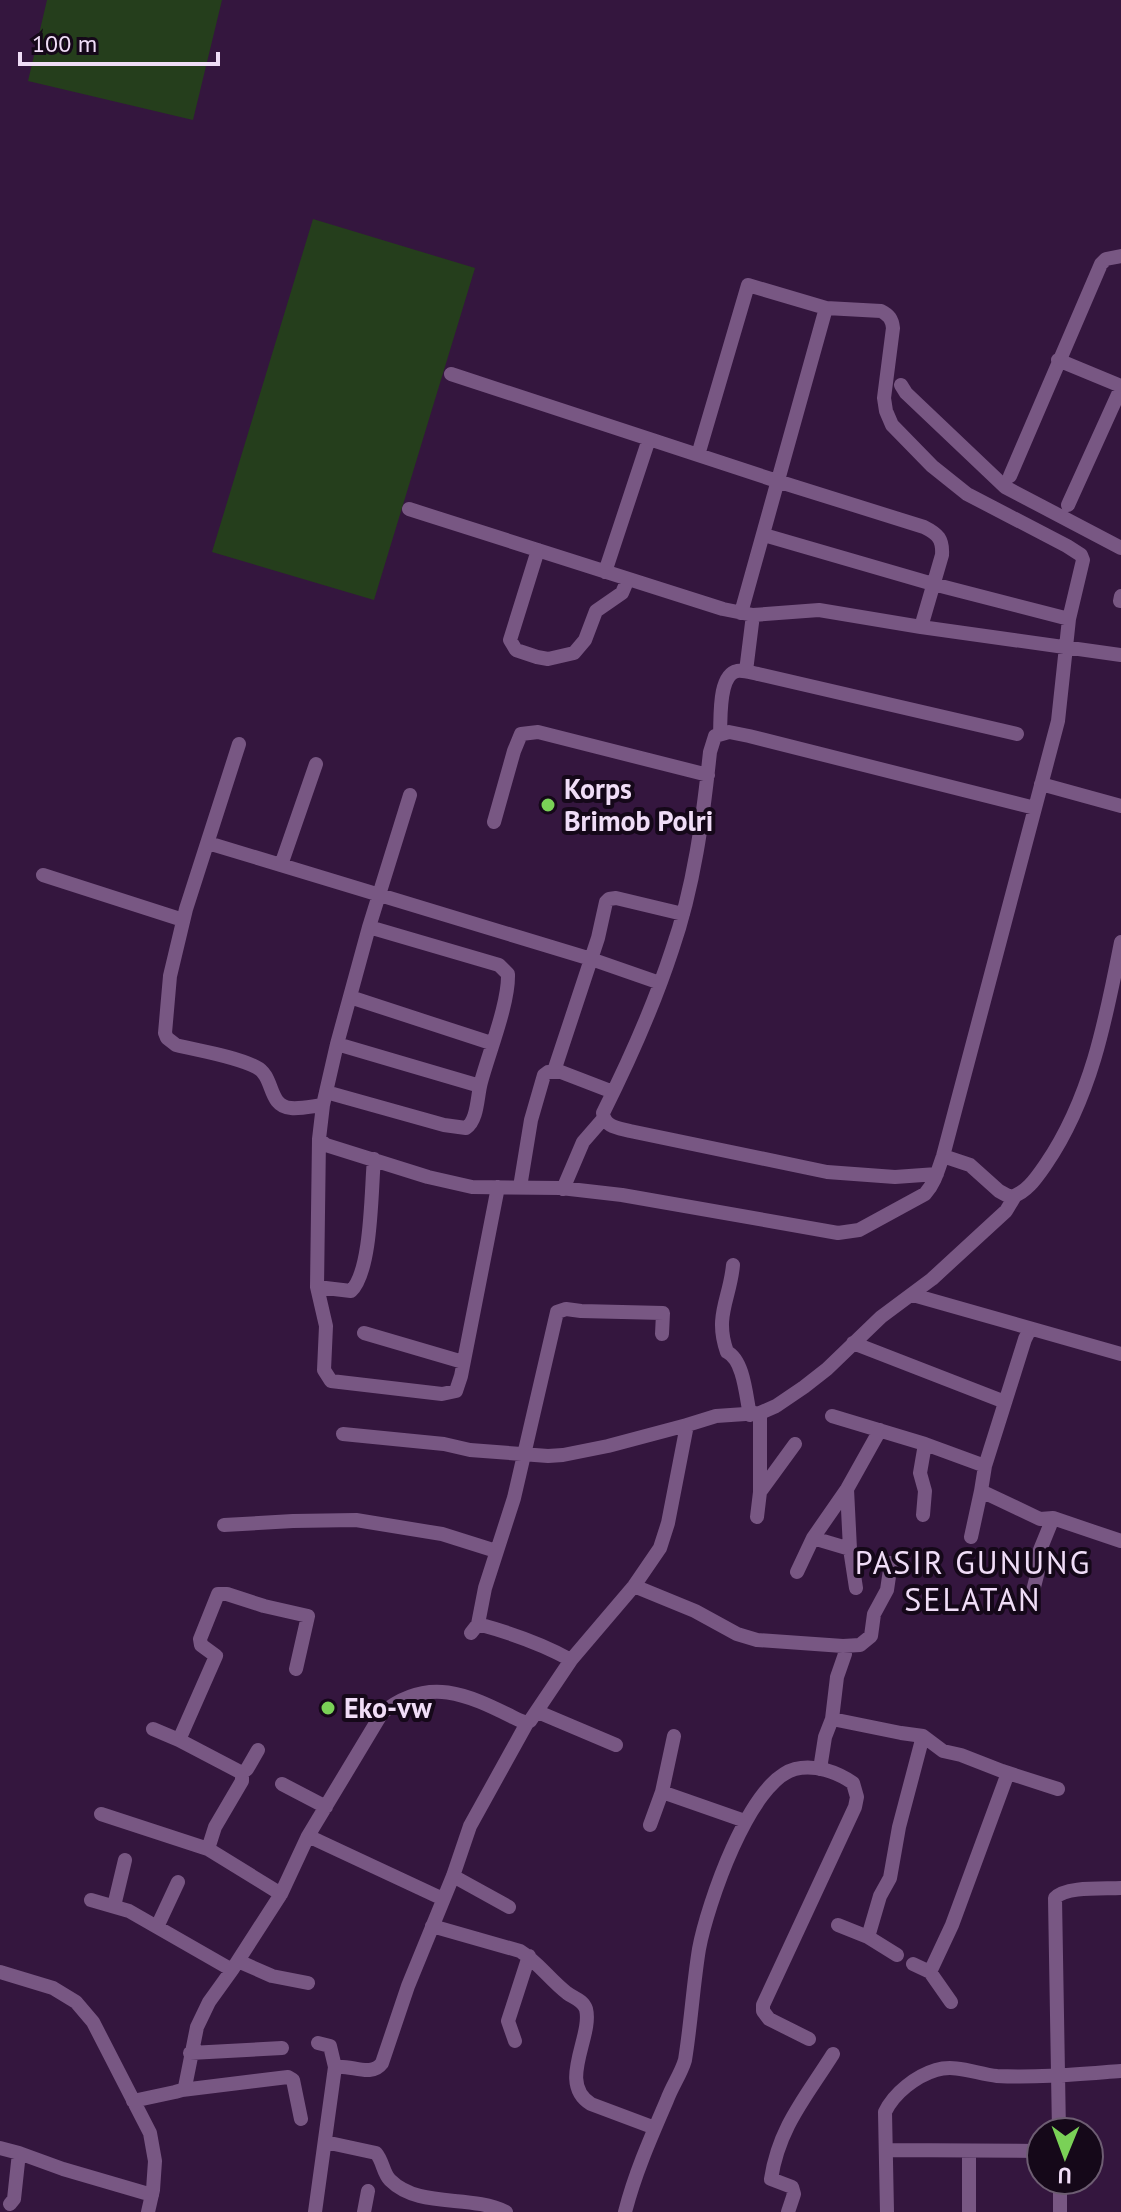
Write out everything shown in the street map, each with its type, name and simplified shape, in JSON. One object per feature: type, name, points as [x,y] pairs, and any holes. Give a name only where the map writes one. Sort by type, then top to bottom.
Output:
[{"type":"street","points":[[1010,476],[1101,264],[1106,259],[1121,256]]},
{"type":"street","points":[[319,1139],[332,1148],[472,1187],[563,1189],[622,1195],[846,1234],[925,1194],[935,1181],[1058,721],[1069,619],[1082,567],[1081,555],[967,494],[932,466],[892,425],[884,398],[893,328],[888,314],[881,311],[826,308],[748,285],[698,455]]},
{"type":"street","points":[[746,671],[747,614],[764,535],[826,308]]},
{"type":"street","points":[[1058,360],[1121,387],[1068,505]]},
{"type":"street","points":[[451,374],[935,532],[942,544],[942,555],[921,627]]},
{"type":"street","points":[[901,385],[1005,487],[1121,548]]},
{"type":"street","points":[[605,572],[649,439]]},
{"type":"street","points":[[409,509],[747,614],[819,610],[1121,655]]},
{"type":"street","points":[[764,535],[1069,619]]},
{"type":"street","points":[[538,550],[510,640],[516,650],[527,654],[548,659],[574,653],[585,640],[596,611],[622,593],[628,579]]},
{"type":"street","points":[[720,733],[726,682],[730,674],[746,671],[1017,734]]},
{"type":"street","points":[[494,822],[521,734],[538,732],[708,775]]},
{"type":"street","points":[[937,1174],[895,1177],[827,1172],[630,1131],[607,1124],[603,1113],[673,949],[692,875],[715,736],[720,733],[749,736],[1035,808]]},
{"type":"street","points":[[239,744],[183,920],[170,976],[167,1038],[176,1045],[256,1066],[267,1077],[272,1093],[281,1105],[291,1108],[324,1099],[466,1128],[472,1122],[508,974],[499,965],[369,927]]},
{"type":"street","points":[[281,865],[316,764]]},
{"type":"street","points":[[1041,784],[1121,806]]},
{"type":"street","points":[[410,795],[369,927],[324,1099],[319,1139],[317,1287],[326,1326],[324,1370],[331,1381],[449,1394],[456,1391],[498,1187]]},
{"type":"street","points":[[208,843],[591,959],[660,983]]},
{"type":"street","points":[[43,875],[183,920]]},
{"type":"street","points":[[554,1071],[598,938],[606,902],[616,898],[683,914]]},
{"type":"street","points":[[343,1434],[444,1444],[470,1450],[563,1455],[716,1416],[755,1414],[789,1398],[816,1379],[881,1317],[913,1295],[1006,1211],[1015,1196],[1025,1190],[1043,1168],[1075,1114],[1104,1026],[1121,942]]},
{"type":"street","points":[[350,997],[491,1043]]},
{"type":"street","points":[[337,1044],[480,1086]]},
{"type":"street","points":[[520,1187],[531,1120],[541,1081],[548,1072],[554,1071],[613,1092]]},
{"type":"street","points":[[563,1189],[583,1142],[603,1119]]},
{"type":"street","points":[[943,1156],[970,1165],[1005,1195],[1015,1196]]},
{"type":"street","points":[[317,1287],[351,1291],[360,1278],[367,1244],[374,1159]]},
{"type":"street","points":[[733,1265],[732,1283],[722,1310],[723,1343],[740,1365],[755,1414],[760,1492],[757,1517]]},
{"type":"street","points":[[913,1295],[1121,1354]]},
{"type":"street","points":[[571,1660],[523,1637],[474,1628],[514,1498],[557,1312],[566,1309],[663,1313],[662,1334]]},
{"type":"street","points":[[971,1537],[985,1466],[1030,1329]]},
{"type":"street","points":[[364,1333],[463,1362]]},
{"type":"street","points":[[853,1343],[1005,1402]]},
{"type":"street","points":[[832,1416],[985,1466]]},
{"type":"street","points":[[335,2067],[352,2066],[370,2071],[379,2068],[470,1826],[532,1718],[571,1660],[634,1586],[660,1548],[668,1523],[687,1425]]},
{"type":"street","points":[[797,1572],[813,1538],[847,1489],[880,1430]]},
{"type":"street","points":[[760,1492],[795,1444]]},
{"type":"street","points":[[923,1515],[926,1499],[920,1473],[925,1444]]},
{"type":"street","points":[[847,1489],[850,1549],[856,1588]]},
{"type":"street","points":[[981,1491],[1040,1519],[1053,1518],[1121,1541]]},
{"type":"street","points":[[1031,1599],[1040,1550],[1053,1518]]},
{"type":"street","points":[[224,1525],[356,1520],[442,1534],[496,1551]]},
{"type":"street","points":[[813,1538],[850,1549]]},
{"type":"street","points":[[634,1586],[695,1611],[737,1634],[757,1640],[860,1645],[871,1636],[874,1614],[887,1590],[891,1563]]},
{"type":"street","points":[[179,1740],[216,1656],[201,1645],[200,1639],[218,1594],[308,1616],[296,1669]]},
{"type":"street","points":[[820,1769],[825,1737],[832,1719],[837,1677],[845,1654],[843,1646]]},
{"type":"street","points":[[182,2090],[197,2027],[209,2002],[281,1894],[308,1836],[382,1713],[406,1697],[423,1692],[455,1693],[616,1745]]},
{"type":"street","points":[[832,1719],[923,1736],[943,1751],[1058,1789]]},
{"type":"street","points":[[153,1729],[242,1773]]},
{"type":"street","points":[[650,1825],[662,1792],[674,1736]]},
{"type":"street","points":[[868,1937],[880,1896],[890,1878],[899,1827],[923,1736]]},
{"type":"street","points":[[242,1773],[258,1750]]},
{"type":"street","points":[[625,2212],[634,2178],[685,2060],[699,1947],[717,1891],[745,1821],[771,1784],[794,1769],[839,1773],[853,1783],[857,1797],[763,2005],[769,2019],[809,2039]]},
{"type":"street","points":[[208,1849],[215,1827],[242,1781],[242,1773]]},
{"type":"street","points":[[930,1972],[952,1925],[1008,1773]]},
{"type":"street","points":[[282,1784],[326,1807]]},
{"type":"street","points":[[662,1792],[745,1821]]},
{"type":"street","points":[[101,1814],[208,1849],[281,1894]]},
{"type":"street","points":[[308,1836],[443,1899]]},
{"type":"street","points":[[114,1906],[125,1860]]},
{"type":"street","points":[[453,1876],[509,1907]]},
{"type":"street","points":[[157,1927],[178,1882]]},
{"type":"street","points":[[1058,2116],[1056,1895],[1121,1888]]},
{"type":"street","points":[[91,1900],[129,1911],[235,1966],[308,1983]]},
{"type":"street","points":[[838,1925],[868,1937],[897,1955]]},
{"type":"street","points":[[432,1926],[520,1951],[582,2002],[586,2024],[578,2052],[577,2087],[582,2099],[655,2128]]},
{"type":"street","points":[[515,2041],[508,2021],[529,1956]]},
{"type":"street","points":[[913,1964],[930,1972],[951,2002]]},
{"type":"street","points":[[0,1972],[53,1988],[76,2002],[93,2022],[150,2133],[155,2161],[152,2211]]},
{"type":"street","points":[[315,2212],[335,2067],[330,2046],[318,2043]]},
{"type":"street","points":[[190,2053],[282,2048]]},
{"type":"street","points":[[788,2212],[794,2194],[792,2187],[771,2179],[778,2145],[798,2107],[833,2054]]},
{"type":"street","points":[[887,2212],[885,2112],[890,2101],[923,2075],[949,2068],[997,2076],[1121,2071]]},
{"type":"street","points":[[133,2101],[182,2090],[288,2077],[293,2080],[301,2119]]},
{"type":"street","points":[[325,2142],[376,2153],[388,2179],[422,2205],[471,2202],[506,2212]]},
{"type":"street","points":[[0,2148],[152,2195]]},
{"type":"street","points":[[887,2150],[1025,2151]]},
{"type":"street","points":[[969,2151],[969,2212]]},
{"type":"street","points":[[10,2204],[14,2199],[19,2153]]},
{"type":"street","points":[[364,2212],[368,2191]]},
{"type":"green space","points":[[47,0],[222,0],[193,120],[28,81]]},
{"type":"green space","points":[[313,219],[475,268],[374,600],[212,552]]},
{"type":"place","name":"Korps Brimob Polri","points":[[548,805]]},
{"type":"place","name":"Eko-vw","points":[[328,1708]]},
{"type":"district","name":"PASIR GUNUNG SELATAN","points":[[973,1582]]}]
